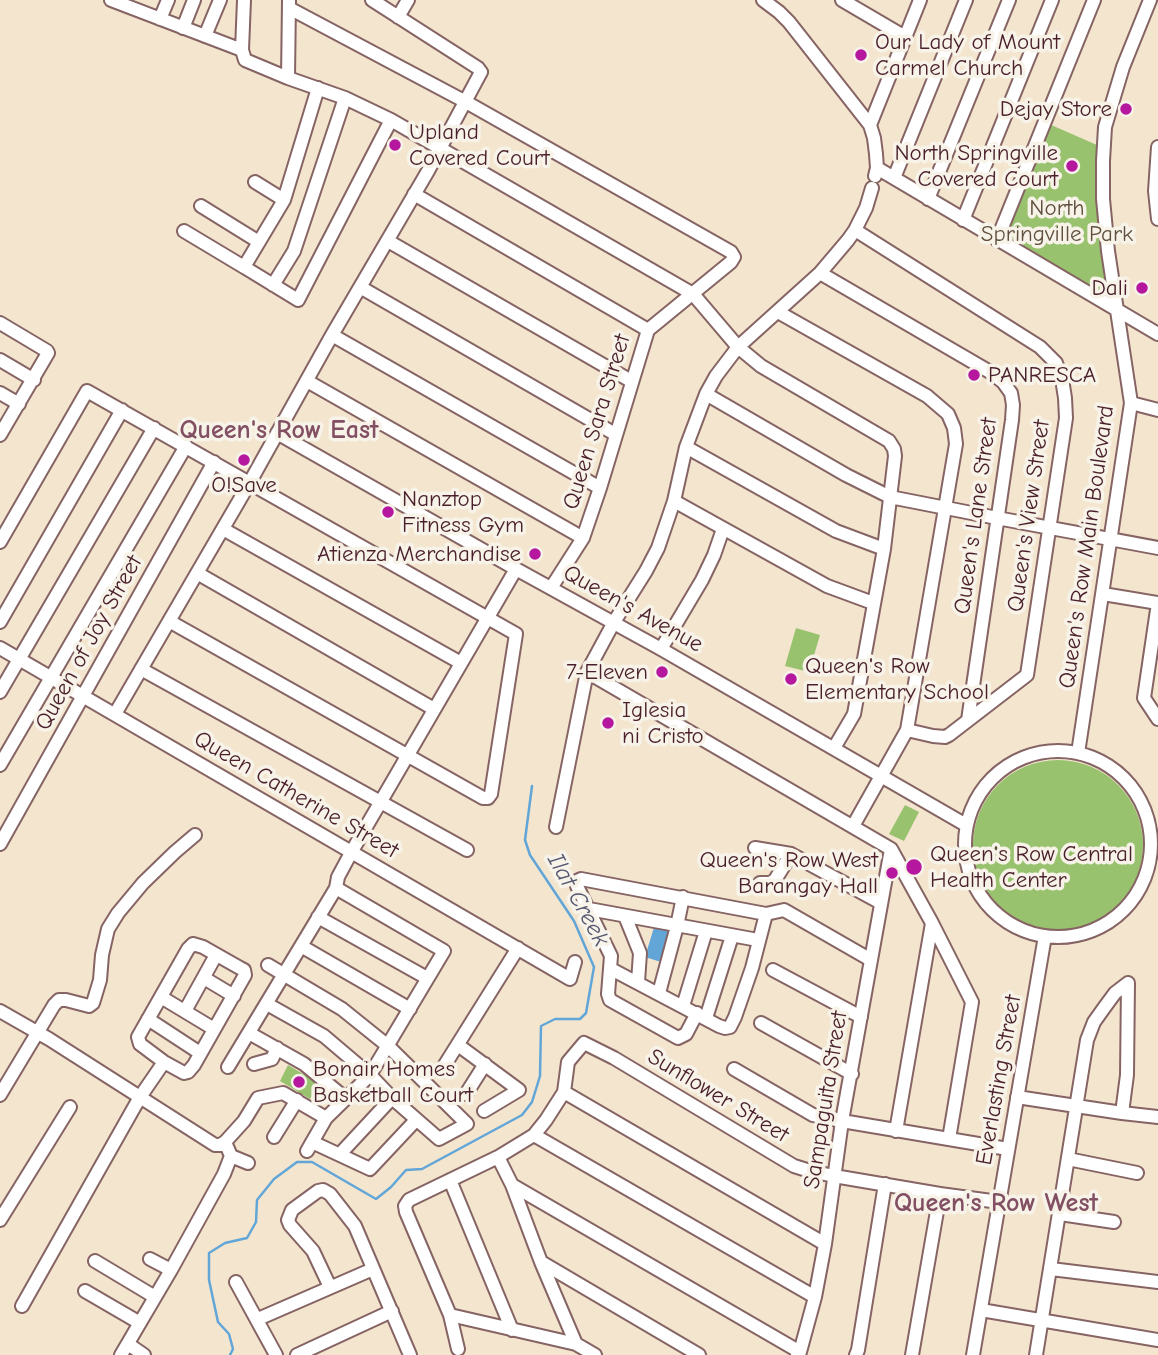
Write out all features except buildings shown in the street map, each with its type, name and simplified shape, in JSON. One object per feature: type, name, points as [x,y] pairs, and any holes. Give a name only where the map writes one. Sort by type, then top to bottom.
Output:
[{"type":"street","points":[[160,19],[169,0]]},
{"type":"street","points":[[183,28],[194,0]]},
{"type":"street","points":[[205,36],[220,0]]},
{"type":"street","points":[[244,0],[242,50],[245,60],[345,98],[391,120],[693,294],[738,347],[761,366],[889,441],[895,456],[884,549],[854,713],[834,748]]},
{"type":"street","points":[[115,714],[388,241],[481,72],[372,0]]},
{"type":"street","points":[[398,17],[408,0]]},
{"type":"street","points":[[556,827],[587,672],[658,548],[674,500],[686,447],[706,394],[738,347],[820,273],[855,230],[873,186],[877,169],[870,125],[789,22],[763,0]]},
{"type":"street","points":[[842,0],[905,37]]},
{"type":"street","points":[[870,125],[920,0]]},
{"type":"street","points":[[894,178],[966,0]]},
{"type":"street","points":[[928,199],[1009,0]]},
{"type":"street","points":[[963,220],[1052,0]]},
{"type":"street","points":[[997,240],[1094,0]]},
{"type":"street","name":"Queen's Row Main Boulevard","points":[[1078,752],[1131,403],[1108,251],[1103,162],[1105,127],[1123,67],[1150,0]]},
{"type":"street","points":[[115,1],[141,6],[160,19],[242,50]]},
{"type":"street","points":[[288,78],[289,4],[466,102]]},
{"type":"street","points":[[244,267],[284,200],[318,88]]},
{"type":"street","points":[[273,285],[294,251],[345,98]]},
{"type":"street","name":"Queen Sara Street","points":[[466,102],[731,252],[734,257],[648,330],[583,538],[551,588]]},
{"type":"street","points":[[184,231],[298,300],[391,120]]},
{"type":"street","points":[[1158,147],[1155,191],[1158,219]]},
{"type":"street","points":[[877,169],[1158,334]]},
{"type":"street","points":[[255,182],[284,200]]},
{"type":"street","points":[[414,194],[648,330]]},
{"type":"street","points":[[201,206],[260,242]]},
{"type":"street","name":"Queen's View Street","points":[[855,230],[1040,347],[1056,363],[1062,379],[1066,418],[1027,675],[968,720]]},
{"type":"street","points":[[388,241],[631,381]]},
{"type":"street","name":"Queen's Lane Street","points":[[820,273],[990,372],[1003,382],[1011,393],[1013,405],[968,720]]},
{"type":"street","points":[[360,288],[615,434]]},
{"type":"street","points":[[778,312],[927,396],[948,414],[954,428],[956,444],[907,730],[853,826]]},
{"type":"street","points":[[0,323],[47,351],[48,357],[2,427]]},
{"type":"street","points":[[332,335],[600,488]]},
{"type":"street","points":[[0,360],[34,380]]},
{"type":"street","points":[[307,381],[583,538]]},
{"type":"street","points":[[0,541],[87,391],[516,634],[491,794],[488,798],[483,798],[169,621]]},
{"type":"street","points":[[0,393],[19,404]]},
{"type":"street","points":[[706,394],[846,475],[890,497],[1158,548]]},
{"type":"street","points":[[1131,403],[1158,410]]},
{"type":"street","points":[[0,622],[122,410]]},
{"type":"street","points":[[0,692],[154,428]]},
{"type":"street","name":"Queen's Avenue","points":[[277,433],[614,622],[966,825]]},
{"type":"street","points":[[0,765],[186,446]]},
{"type":"street","points":[[686,447],[836,531],[884,549]]},
{"type":"street","name":"Queen of Joy Street","points":[[0,844],[214,462]]},
{"type":"street","points":[[674,500],[827,586],[873,603]]},
{"type":"street","points":[[222,529],[461,663]]},
{"type":"street","points":[[661,649],[702,579],[723,529]]},
{"type":"street","points":[[228,1067],[336,888],[338,877],[352,851],[516,569]]},
{"type":"street","points":[[197,573],[434,709]]},
{"type":"street","points":[[1103,594],[1158,603],[1144,698],[1158,719]]},
{"type":"street","name":"Queen Catherine Street","points":[[0,648],[570,979],[575,962]]},
{"type":"street","points":[[141,669],[467,850]]},
{"type":"street","points":[[587,672],[891,849],[972,1002],[949,1139]]},
{"type":"street","points":[[907,730],[944,737],[968,720]]},
{"type":"street","points":[[1038,752],[1078,752],[1108,765],[1120,774],[1139,796],[1152,838],[1154,867],[1139,892],[1122,913],[1111,921],[1086,933],[1045,936],[1014,926],[996,913],[982,897],[971,878],[965,857],[966,825],[982,788],[1013,762],[1038,752]]},
{"type":"street","points":[[0,1095],[59,1000],[89,1006],[93,1003],[100,980],[108,929],[143,883],[195,835]]},
{"type":"street","points":[[755,848],[791,854],[881,903]]},
{"type":"street","name":"Sampaguita Street","points":[[798,1353],[815,1297],[825,1244],[842,1121],[891,849]]},
{"type":"street","points":[[761,883],[775,880],[791,854]]},
{"type":"street","points":[[732,936],[701,1016],[685,1034],[674,1037],[610,1000],[608,994],[611,956],[577,881],[582,879],[766,914],[784,910],[871,960]]},
{"type":"street","points":[[336,888],[444,951],[370,1075],[326,1118],[309,1146],[340,1154],[370,1170],[416,1120]]},
{"type":"street","points":[[659,993],[683,897]]},
{"type":"street","points":[[589,909],[758,940]]},
{"type":"street","points":[[611,969],[725,1028],[730,1027],[752,968],[766,914]]},
{"type":"street","points":[[625,916],[640,953],[638,982]]},
{"type":"street","points":[[318,917],[427,978]]},
{"type":"street","points":[[896,1131],[932,923]]},
{"type":"street","points":[[683,1006],[706,931]]},
{"type":"street","name":"Everlasting Street","points":[[973,1355],[1045,936]]},
{"type":"street","points":[[197,944],[244,970],[244,979],[234,996],[191,1070],[184,1073],[164,1062],[138,1041],[191,946],[197,944]]},
{"type":"street","points":[[300,946],[410,1009]]},
{"type":"street","points":[[441,1071],[518,948]]},
{"type":"street","points":[[185,1011],[216,955]]},
{"type":"street","points":[[267,1004],[324,1036],[439,1139],[467,1124],[388,1046],[342,1009],[268,965]]},
{"type":"street","points":[[773,970],[861,1017]]},
{"type":"street","points":[[204,978],[234,996]]},
{"type":"street","points":[[1036,1355],[1087,1040],[1094,1022],[1115,993],[1128,983],[1126,1075],[1122,1114]]},
{"type":"street","points":[[161,997],[214,1029]]},
{"type":"street","points":[[0,1011],[38,1032],[215,1145],[225,1142],[244,1121],[258,1098],[283,1093],[326,1118]]},
{"type":"street","points":[[148,1019],[201,1053]]},
{"type":"street","points":[[761,1023],[852,1074]]},
{"type":"street","points":[[249,1033],[304,1063],[345,1098]]},
{"type":"street","name":"Sunflower Street","points":[[564,1092],[568,1062],[584,1043],[614,1058],[794,1166],[834,1176],[999,1202]]},
{"type":"street","points":[[458,1045],[519,1090],[484,1111]]},
{"type":"street","points":[[254,1064],[272,1059],[277,1048]]},
{"type":"street","points":[[22,1306],[140,1097],[164,1062]]},
{"type":"street","points":[[466,1094],[485,1064]]},
{"type":"street","points":[[734,1069],[813,1115],[1009,1149]]},
{"type":"street","points":[[458,1349],[450,1315],[405,1206],[409,1200],[498,1157],[534,1136],[564,1092],[825,1244]]},
{"type":"street","points":[[1017,1097],[1158,1117]]},
{"type":"street","points":[[340,1154],[392,1098]]},
{"type":"street","points":[[274,1137],[297,1100]]},
{"type":"street","points":[[0,1220],[70,1107]]},
{"type":"street","points":[[534,1136],[815,1297]]},
{"type":"street","points":[[145,1355],[124,1349],[225,1174],[231,1156],[225,1142]]},
{"type":"street","points":[[231,1156],[248,1163]]},
{"type":"street","points":[[498,1157],[512,1185],[576,1344]]},
{"type":"street","points":[[1068,1158],[1137,1173]]},
{"type":"street","points":[[450,1180],[512,1330]]},
{"type":"street","points":[[856,1355],[885,1184]]},
{"type":"street","points":[[512,1185],[798,1353]]},
{"type":"street","points":[[330,1287],[313,1251],[288,1220],[292,1210],[323,1190],[330,1194],[355,1226],[410,1355]]},
{"type":"street","points":[[912,1355],[940,1194]]},
{"type":"street","points":[[1059,1214],[1114,1222]]},
{"type":"street","points":[[150,1259],[171,1270]]},
{"type":"street","points":[[94,1261],[155,1297]]},
{"type":"street","points":[[541,1262],[699,1355]]},
{"type":"street","points":[[258,1319],[373,1269]]},
{"type":"street","points":[[1051,1269],[1158,1282]]},
{"type":"street","points":[[236,1282],[276,1355]]},
{"type":"street","points":[[85,1291],[140,1323]]},
{"type":"street","points":[[981,1310],[1158,1340]]},
{"type":"street","points":[[297,1355],[392,1311]]},
{"type":"street","points":[[450,1315],[576,1344],[595,1355]]},
{"type":"green space","name":"North Springville Park","points":[[1049,124],[1097,145],[1099,225],[1107,300],[1004,240]]},
{"type":"green space","points":[[796,628],[820,635],[809,672],[785,666]]},
{"type":"green space","points":[[1058,760],[1091,766],[1118,785],[1137,812],[1143,845],[1137,878],[1118,905],[1091,924],[1058,930],[1025,924],[998,905],[979,878],[973,845],[979,812],[998,785],[1025,766]]},
{"type":"green space","points":[[905,805],[919,812],[904,841],[889,834]]},
{"type":"green space","name":"Bonair Homes Basketball Court","points":[[288,1065],[318,1083],[310,1099],[280,1081]]},
{"type":"water","points":[[655,924],[672,929],[661,962],[645,957]]},
{"type":"waterway","name":"Ilat Creek","points":[[230,1355],[233,1349],[229,1334],[218,1322],[209,1280],[209,1253],[225,1243],[247,1238],[256,1222],[257,1200],[274,1179],[297,1162],[312,1162],[376,1199],[406,1170],[422,1169],[522,1115],[532,1102],[540,1076],[541,1026],[555,1019],[580,1019],[586,1013],[594,967],[574,921],[530,855],[525,840],[532,786]]},
{"type":"place","name":"Our Lady of Mount Carmel Church","points":[[861,55]]},
{"type":"place","name":"Dejay Store","points":[[1126,109]]},
{"type":"place","name":"Upland Covered Court","points":[[395,145]]},
{"type":"place","name":"North Springville Covered Court","points":[[1072,166]]},
{"type":"place","name":"Dali","points":[[1142,288]]},
{"type":"place","name":"PANRESCA","points":[[974,375]]},
{"type":"place","name":"O!Save","points":[[244,460]]},
{"type":"place","name":"Nanztop Fitness Gym","points":[[388,512]]},
{"type":"place","name":"Atienza Merchandise","points":[[535,554]]},
{"type":"place","name":"7-Eleven","points":[[662,672]]},
{"type":"place","name":"Queen's Row Elementary School","points":[[791,679]]},
{"type":"place","name":"Iglesia ni Cristo","points":[[608,723]]},
{"type":"place","name":"Queen's Row Central Health Center","points":[[914,867]]},
{"type":"place","name":"Queen's Row West Barangay Hall","points":[[892,873]]},
{"type":"place","name":"Bonair Homes Basketball Court","points":[[299,1082]]},
{"type":"district","name":"Queen's Row East","points":[[279,431]]},
{"type":"district","name":"Queen's Row West","points":[[996,1204]]}]
